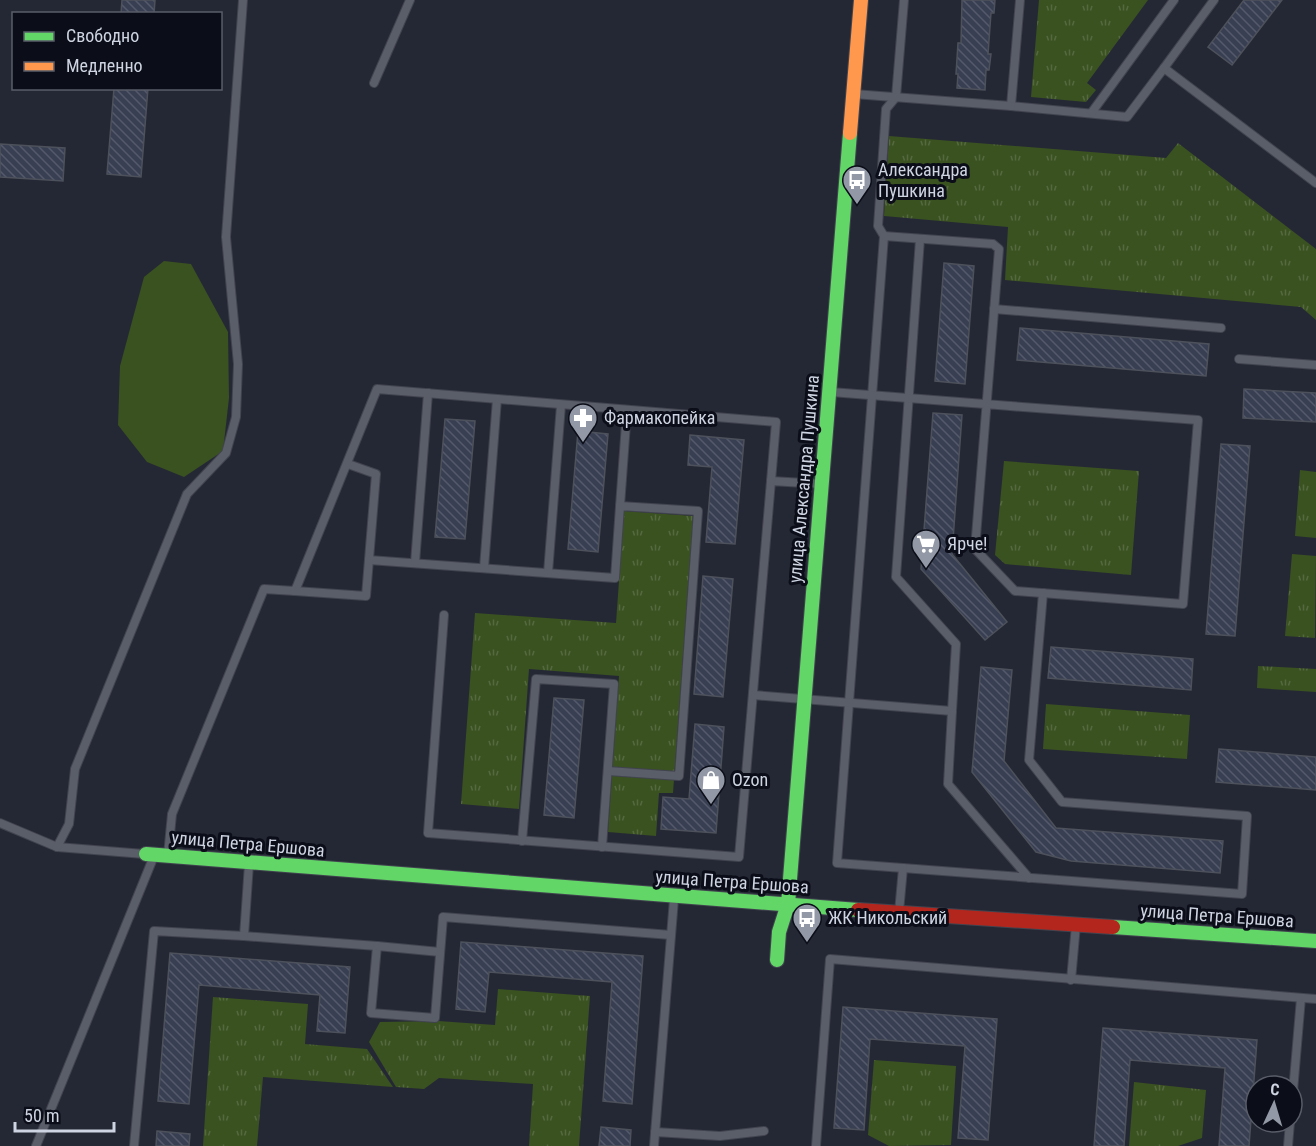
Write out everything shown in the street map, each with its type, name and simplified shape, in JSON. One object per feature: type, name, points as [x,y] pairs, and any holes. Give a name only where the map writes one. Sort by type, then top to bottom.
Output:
[{"type":"street","name":"улица Александра Пушкина","points":[[777,960],[779,932],[788,904],[861,0]]},
{"type":"street","name":"улица Петра Ершова","points":[[156,855],[675,897],[1316,941]]},
{"type":"lane","points":[[57,847],[69,824],[75,769],[187,494],[226,453],[237,417],[238,364],[226,237],[243,0]]},
{"type":"lane","points":[[374,83],[410,0]]},
{"type":"lane","points":[[904,0],[896,97],[886,109],[878,226],[884,236],[837,863],[1242,894],[1247,816],[1062,802],[1029,760],[1043,593]]},
{"type":"lane","points":[[1011,106],[1020,0]]},
{"type":"lane","points":[[1092,112],[1174,0]]},
{"type":"lane","points":[[854,94],[1092,112],[1127,117],[1214,0]]},
{"type":"lane","points":[[1164,68],[1316,183]]},
{"type":"lane","points":[[829,392],[872,395],[908,398],[987,404],[1198,420],[1183,604],[1015,591],[975,549],[987,404],[999,249],[993,244],[884,236]]},
{"type":"lane","points":[[920,239],[896,577],[956,644],[948,784],[1029,878]]},
{"type":"lane","points":[[994,309],[1221,328]]},
{"type":"lane","points":[[1239,359],[1316,365]]},
{"type":"lane","points":[[295,591],[377,389],[776,422],[739,857],[428,833],[444,615]]},
{"type":"lane","points":[[415,563],[428,393]]},
{"type":"lane","points":[[484,568],[496,399]]},
{"type":"lane","points":[[548,573],[561,405]]},
{"type":"lane","points":[[369,560],[615,578],[627,410]]},
{"type":"lane","points":[[36,1146],[264,589],[366,596],[376,474],[348,464]]},
{"type":"lane","points":[[771,481],[821,484]]},
{"type":"lane","points":[[608,771],[679,776],[698,511],[621,506]]},
{"type":"lane","points":[[522,841],[536,679],[614,684],[602,847]]},
{"type":"lane","points":[[753,695],[952,711]]},
{"type":"lane","points":[[0,823],[57,847],[156,855]]},
{"type":"lane","points":[[244,936],[249,863]]},
{"type":"lane","points":[[899,912],[903,868]]},
{"type":"lane","points":[[654,1146],[675,897]]},
{"type":"lane","points":[[377,946],[371,1013],[435,1018],[443,917],[671,935]]},
{"type":"lane","points":[[1071,980],[1076,925]]},
{"type":"lane","points":[[134,1146],[154,931],[440,952]]},
{"type":"lane","points":[[816,1146],[830,959],[1316,999]]},
{"type":"lane","points":[[1294,1074],[1301,998]]},
{"type":"lane","points":[[655,1132],[720,1136],[764,1131]]},
{"type":"green space","points":[[1039,0],[1148,0],[1087,83],[1096,90],[1086,102],[1031,97]]},
{"type":"green space","points":[[889,136],[1166,158],[1178,143],[1316,249],[1316,320],[1301,307],[1005,280],[1008,227],[884,216]]},
{"type":"green space","points":[[164,261],[191,264],[228,332],[229,398],[223,451],[184,477],[147,462],[118,425],[120,366],[144,277]]},
{"type":"green space","points":[[1004,461],[1139,471],[1131,575],[1005,564],[995,555]]},
{"type":"green space","points":[[1300,470],[1316,472],[1316,538],[1295,536]]},
{"type":"green space","points":[[624,511],[693,516],[673,793],[659,793],[656,836],[608,832],[619,676],[529,669],[519,809],[461,804],[475,613],[616,623]]},
{"type":"green space","points":[[1292,554],[1316,556],[1315,638],[1285,636]]},
{"type":"green space","points":[[1258,666],[1316,669],[1316,692],[1257,688]]},
{"type":"green space","points":[[1046,704],[1190,715],[1187,759],[1043,749]]},
{"type":"green space","points":[[498,989],[590,996],[579,1146],[529,1146],[533,1084],[439,1078],[424,1089],[396,1087],[369,1042],[380,1022],[438,1021],[495,1025]]},
{"type":"green space","points":[[213,997],[308,1004],[305,1044],[367,1049],[393,1087],[263,1077],[257,1146],[203,1146]]},
{"type":"green space","points":[[874,1060],[956,1066],[951,1145],[889,1146],[868,1135]]},
{"type":"green space","points":[[1134,1082],[1206,1090],[1202,1138],[1178,1146],[1129,1146]]},
{"type":"building","points":[[122,0],[155,0],[154,12],[121,12]]},
{"type":"building","points":[[962,0],[995,0],[994,13],[991,13],[988,54],[991,54],[989,70],[986,70],[985,90],[957,88]]},
{"type":"building","points":[[1244,0],[1282,0],[1232,65],[1208,47]]},
{"type":"building","points":[[114,90],[148,90],[141,177],[107,174]]},
{"type":"building","points":[[0,144],[65,148],[63,181],[0,177]]},
{"type":"building","points":[[944,263],[974,266],[965,384],[935,381]]},
{"type":"building","points":[[1020,328],[1209,344],[1206,376],[1017,360]]},
{"type":"building","points":[[1244,389],[1316,393],[1316,422],[1243,418]]},
{"type":"building","points":[[933,413],[962,415],[952,554],[1007,622],[985,640],[921,569]]},
{"type":"building","points":[[445,419],[475,421],[465,539],[435,537]]},
{"type":"building","points":[[578,431],[608,434],[598,552],[568,549]]},
{"type":"building","points":[[690,435],[744,440],[735,544],[706,542],[712,467],[688,465]]},
{"type":"building","points":[[1221,444],[1250,446],[1235,636],[1206,634]]},
{"type":"building","points":[[703,576],[733,579],[723,697],[694,694]]},
{"type":"building","points":[[1051,647],[1193,659],[1191,690],[1048,678]]},
{"type":"building","points":[[981,667],[1012,670],[1004,761],[1056,828],[1223,841],[1220,873],[1071,861],[1036,852],[972,772]]},
{"type":"building","points":[[554,698],[584,700],[574,818],[544,815]]},
{"type":"building","points":[[695,724],[724,727],[716,833],[661,829],[663,797],[689,799]]},
{"type":"building","points":[[1219,749],[1316,757],[1316,790],[1216,782]]},
{"type":"building","points":[[461,942],[643,956],[632,1104],[603,1101],[612,982],[489,972],[485,1012],[456,1009]]},
{"type":"building","points":[[170,953],[350,967],[345,1033],[317,1031],[320,995],[199,985],[189,1104],[158,1101]]},
{"type":"building","points":[[843,1007],[997,1019],[988,1140],[958,1138],[965,1046],[870,1039],[864,1130],[834,1128]]},
{"type":"building","points":[[1103,1028],[1257,1040],[1254,1074],[1244,1074],[1244,1134],[1250,1134],[1249,1146],[1219,1146],[1225,1068],[1130,1060],[1124,1146],[1094,1146]]},
{"type":"building","points":[[601,1127],[631,1130],[630,1146],[599,1146]]},
{"type":"building","points":[[157,1131],[190,1134],[189,1146],[156,1146]]},
{"type":"traffic: fast","points":[[777,960],[779,932],[788,904],[850,133]]},
{"type":"traffic: fast","points":[[146,854],[858,910]]},
{"type":"traffic: fast","points":[[1113,927],[1316,941]]},
{"type":"traffic: slow","points":[[850,133],[861,0]]},
{"type":"traffic: jam","points":[[858,910],[1113,927]]},
{"type":"place","name":"Александра Пушкина","points":[[857,206]]},
{"type":"place","name":"Фармакопейка","points":[[583,444]]},
{"type":"place","name":"Ярче!","points":[[926,570]]},
{"type":"place","name":"Ozon","points":[[711,806]]},
{"type":"place","name":"ЖК Никольский","points":[[807,944]]}]
